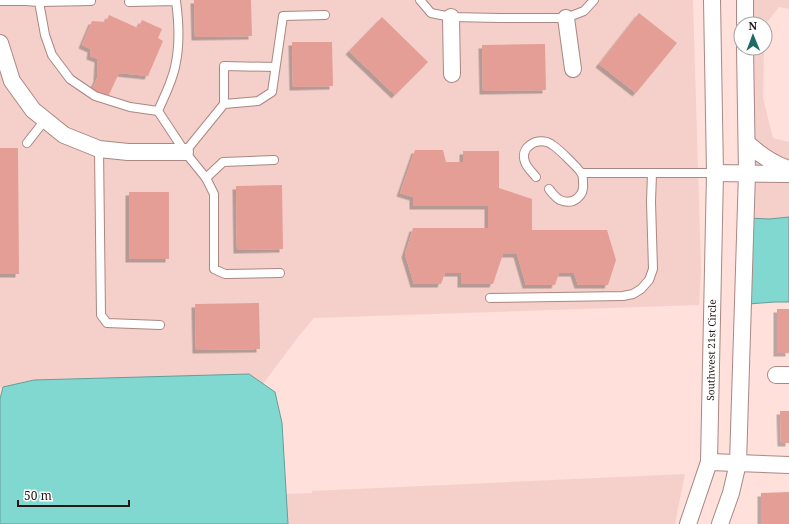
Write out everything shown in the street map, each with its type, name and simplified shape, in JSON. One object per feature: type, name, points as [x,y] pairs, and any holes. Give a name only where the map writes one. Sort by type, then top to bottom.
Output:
[{"type":"street","name":"Southwest 21st Circle","points":[[688,524],[709,462],[715,173],[712,0]]},
{"type":"street","points":[[745,0],[745,16]]},
{"type":"street","points":[[451,17],[452,74]]},
{"type":"street","points":[[566,18],[573,70]]},
{"type":"street","points":[[0,43],[12,82],[32,110],[64,136],[99,149],[128,152],[185,152]]},
{"type":"street","points":[[720,524],[731,493],[738,463],[747,173],[745,56]]},
{"type":"street","points":[[747,143],[758,154],[769,161],[789,169]]},
{"type":"street","points":[[715,173],[789,174]]},
{"type":"street","points":[[709,462],[789,465]]},
{"type":"lane","points":[[420,0],[431,13],[451,17],[500,18],[566,18],[584,11],[594,0]]},
{"type":"lane","points":[[0,1],[91,1]]},
{"type":"lane","points":[[129,2],[176,1],[178,49],[175,67],[158,111]]},
{"type":"lane","points":[[39,2],[45,35],[52,55],[70,79],[95,96],[130,107],[158,111],[185,152],[206,178],[214,194],[214,269],[225,274],[280,273]]},
{"type":"lane","points":[[224,104],[258,101],[272,92],[283,16],[325,14]]},
{"type":"lane","points":[[185,152],[224,104],[224,66],[275,67]]},
{"type":"lane","points":[[28,143],[44,120]]},
{"type":"lane","points":[[536,177],[528,168],[524,154],[526,148],[532,143],[539,142],[545,142],[552,145],[582,173],[584,187],[582,194],[574,201],[559,199],[549,190]]},
{"type":"lane","points":[[99,149],[102,315],[107,323],[160,325]]},
{"type":"lane","points":[[206,178],[223,162],[274,160]]},
{"type":"lane","points":[[582,173],[715,173]]},
{"type":"lane","points":[[490,298],[623,296],[633,294],[641,289],[649,280],[652,269],[652,173]]},
{"type":"shaded area","points":[[0,0],[693,0],[701,270],[699,305],[314,318],[263,384],[249,374],[3,387],[3,389],[0,387]]},
{"type":"shaded area","points":[[750,0],[789,0],[789,9],[779,7],[772,16],[750,16]]},
{"type":"shaded area","points":[[750,56],[764,56],[763,98],[773,138],[789,142],[789,217],[769,219],[749,218]]},
{"type":"shaded area","points":[[685,474],[675,524],[288,524],[286,494],[312,493],[312,491]]},
{"type":"water","points":[[789,217],[789,302],[748,304],[749,218],[769,219]]},
{"type":"water","points":[[249,374],[275,392],[282,423],[288,524],[0,524],[0,399],[3,387],[34,380]]},
{"type":"building","points":[[194,0],[251,0],[252,36],[195,37]]},
{"type":"building","points":[[639,13],[677,43],[636,93],[599,64]]},
{"type":"building","points":[[109,15],[138,28],[142,20],[162,29],[158,38],[163,41],[148,76],[119,73],[108,97],[92,90],[97,78],[98,59],[90,56],[91,49],[82,45],[92,21],[106,22]]},
{"type":"building","points":[[382,17],[428,62],[395,95],[349,51]]},
{"type":"building","points":[[292,42],[332,42],[333,86],[293,87]]},
{"type":"building","points":[[545,44],[546,90],[483,91],[482,45]]},
{"type":"building","points":[[0,148],[18,148],[19,274],[0,274]]},
{"type":"building","points":[[415,150],[443,150],[446,162],[463,162],[463,151],[499,151],[499,188],[532,199],[532,230],[607,230],[616,260],[608,285],[578,285],[574,273],[559,273],[555,285],[526,285],[517,254],[503,254],[493,284],[461,284],[461,273],[445,273],[441,284],[414,284],[405,254],[413,228],[488,228],[488,206],[413,206],[413,197],[400,193]]},
{"type":"building","points":[[282,185],[283,249],[237,250],[236,186]]},
{"type":"building","points":[[129,192],[169,192],[169,259],[129,259]]},
{"type":"building","points":[[259,303],[260,349],[196,350],[195,304]]},
{"type":"building","points":[[777,309],[789,309],[789,353],[777,353]]},
{"type":"building","points":[[780,411],[789,411],[789,443],[781,443]]},
{"type":"building","points":[[789,492],[789,524],[761,524],[761,493]]}]
